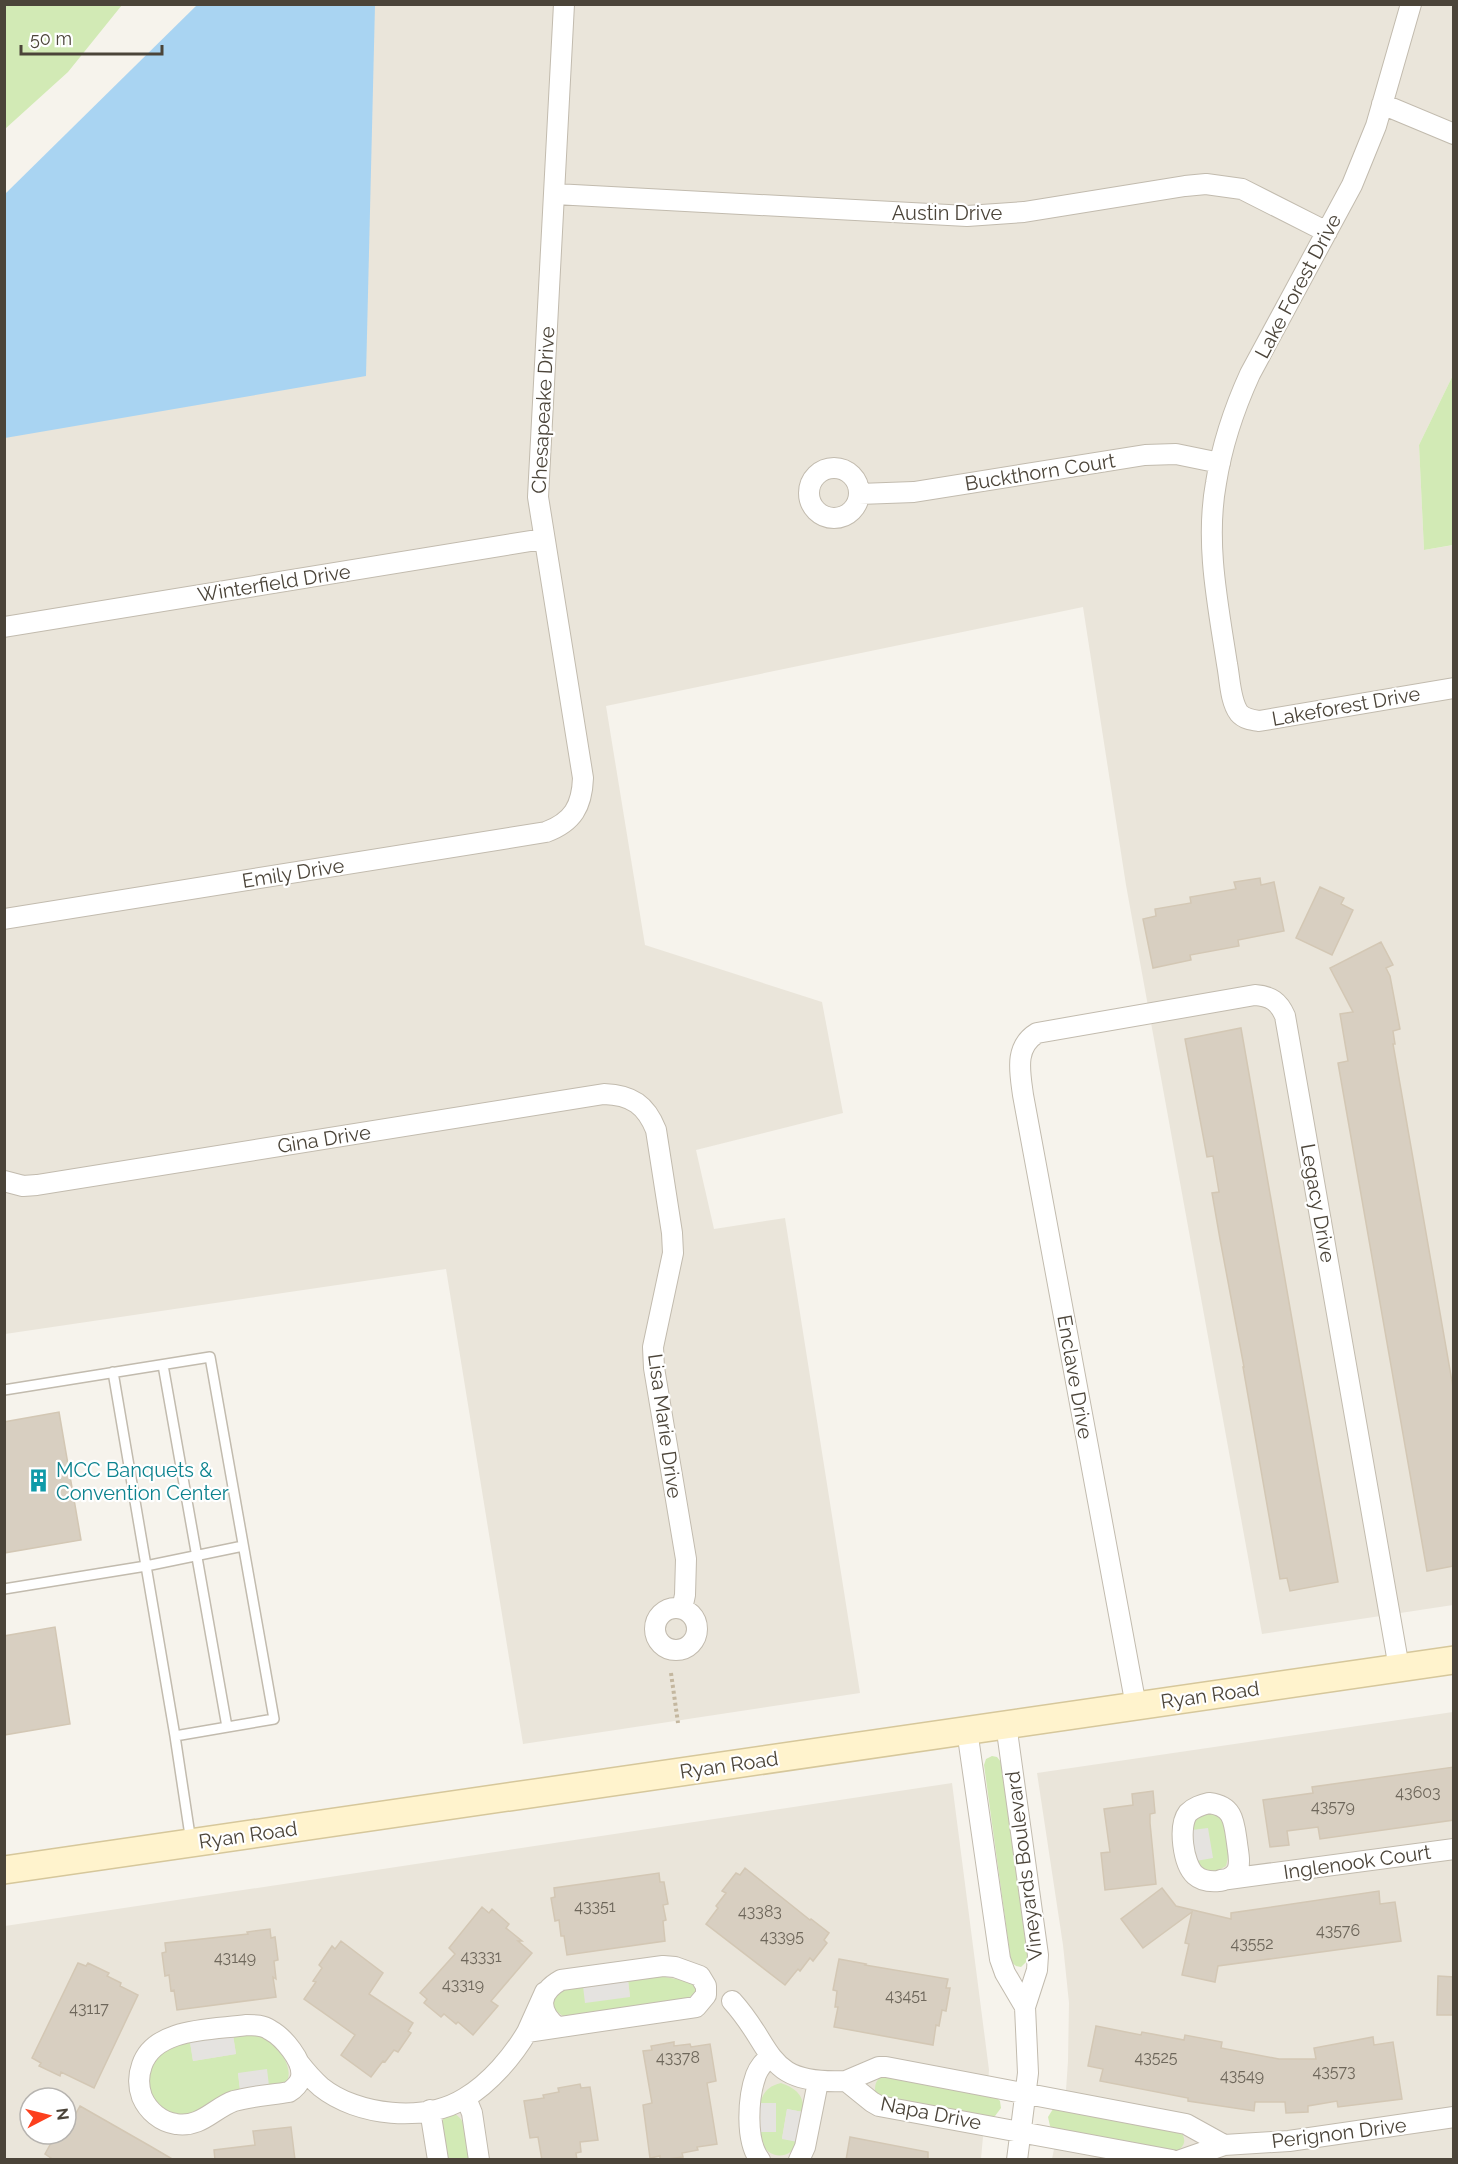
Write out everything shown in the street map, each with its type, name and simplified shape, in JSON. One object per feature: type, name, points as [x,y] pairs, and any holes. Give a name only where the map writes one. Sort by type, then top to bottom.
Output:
[{"type":"main road","name":"Ryan Road","points":[[4,1870],[1454,1660]]},
{"type":"street","name":"Chesapeake Drive","points":[[564,4],[538,497],[583,778],[580,801],[575,811]]},
{"type":"street","name":"Lake Forest Drive","points":[[1214,574],[1215,484],[1234,414],[1250,375],[1365,158],[1411,4]]},
{"type":"street","points":[[1382,104],[1454,134]]},
{"type":"street","name":"Austin Drive","points":[[555,194],[967,216],[1024,212],[1206,184],[1242,189],[1327,232]]},
{"type":"street","name":"Buckthorn Court","points":[[858,494],[914,492],[1154,454],[1176,454],[1220,463]]},
{"type":"street","name":"Winterfield Drive","points":[[4,627],[543,539]]},
{"type":"street","name":"Lakeforest Drive","points":[[1214,574],[1234,704],[1239,714],[1247,720],[1259,722],[1454,688]]},
{"type":"street","name":"Emily Drive","points":[[4,919],[546,832],[557,828],[575,811]]},
{"type":"street","name":"Legacy Drive","points":[[1023,1047],[1027,1040],[1037,1033],[1256,995],[1265,995],[1275,1000],[1281,1007],[1287,1028],[1399,1668]]},
{"type":"street","name":"Enclave Drive","points":[[1023,1047],[1020,1070],[1023,1095],[1136,1706]]},
{"type":"street","name":"Gina Drive","points":[[4,1181],[23,1186],[37,1185],[604,1094],[617,1094],[641,1106]]},
{"type":"street","name":"Lisa Marie Drive","points":[[641,1106],[650,1116],[658,1139],[672,1233],[673,1253],[653,1347],[654,1368],[686,1559],[686,1595],[682,1609]]},
{"type":"street","name":"Vineyards Boulevard","points":[[1006,1724],[1038,1955],[1037,1970],[1025,2007],[1028,2073],[1017,2160]]},
{"type":"street","name":"Vineyards Boulevard","points":[[967,1730],[1000,1959],[1025,2007]]},
{"type":"street","name":"Inglenook Court","points":[[1221,1880],[1237,1871],[1238,1848],[1233,1819],[1225,1808],[1209,1803],[1195,1807],[1184,1821],[1182,1831],[1190,1869],[1194,1874],[1206,1880],[1221,1880],[1261,1875],[1454,1849]]},
{"type":"street","name":"Inglenook Court","points":[[1238,1848],[1246,1864],[1261,1875]]},
{"type":"street","name":"Napa Drive","points":[[545,1992],[561,1980],[663,1966],[687,1970],[717,1986],[732,2001],[770,2056],[786,2071],[818,2082],[846,2081],[879,2067],[886,2067],[1026,2094]]},
{"type":"street","points":[[696,2007],[707,1991],[700,1976]]},
{"type":"street","points":[[545,1992],[543,2006],[545,2015],[557,2026]]},
{"type":"street","points":[[323,2088],[233,2101],[199,2122],[176,2124],[165,2121],[148,2108],[140,2086],[139,2074],[148,2051],[166,2038],[260,2025],[281,2038],[299,2063],[323,2088],[356,2105],[396,2113],[430,2110],[466,2098],[496,2072],[519,2046],[545,1992]]},
{"type":"street","points":[[527,2032],[732,2001]]},
{"type":"street","points":[[760,2160],[751,2144],[751,2101],[756,2073],[770,2056]]},
{"type":"street","points":[[289,2092],[301,2078],[299,2063]]},
{"type":"street","name":"Napa Drive","points":[[846,2081],[879,2106],[1022,2131]]},
{"type":"street","points":[[799,2160],[805,2147],[818,2082]]},
{"type":"street","points":[[1026,2094],[1186,2124],[1224,2145]]},
{"type":"street","points":[[466,2098],[472,2113],[479,2160]]},
{"type":"street","points":[[430,2110],[438,2160]]},
{"type":"street","name":"Perignon Drive","points":[[1181,2160],[1224,2145],[1289,2141],[1454,2117]]},
{"type":"street","points":[[1022,2131],[1172,2160]]},
{"type":"lane","points":[[4,1390],[210,1357],[274,1719],[175,1736]]},
{"type":"lane","points":[[163,1365],[227,1727]]},
{"type":"lane","points":[[113,1372],[191,1843]]},
{"type":"lane","points":[[4,1589],[146,1566],[243,1546]]},
{"type":"path","points":[[671,1673],[678,1723]]},
{"type":"shaded area","points":[[312,5],[1453,5],[1453,375],[1419,445],[1424,550],[1454,545],[1453,1605],[1262,1634],[1126,885],[1083,607],[606,706],[645,945],[822,1002],[843,1113],[696,1150],[714,1229],[785,1218],[860,1693],[523,1744],[446,1269],[5,1334],[4,374]]},
{"type":"shaded area","points":[[1453,1712],[1453,2159],[1052,2159],[1066,2090],[1069,2003],[1063,1945],[1037,1773]]},
{"type":"shaded area","points":[[952,1783],[989,2070],[981,2159],[5,2160],[5,1926]]},
{"type":"shaded area","points":[[1208,1828],[1213,1858],[1196,1861],[1192,1830]]},
{"type":"shaded area","points":[[628,1980],[630,1997],[585,2003],[583,1986]]},
{"type":"shaded area","points":[[233,2035],[236,2054],[193,2061],[190,2042]]},
{"type":"shaded area","points":[[267,2069],[269,2086],[240,2090],[238,2073]]},
{"type":"shaded area","points":[[760,2103],[776,2103],[776,2132],[761,2132]]},
{"type":"shaded area","points":[[787,2109],[803,2112],[798,2142],[782,2139]]},
{"type":"green space","points":[[5,4],[122,5],[68,72],[5,129]]},
{"type":"green space","points":[[1453,375],[1453,545],[1424,550],[1419,445]]},
{"type":"green space","points":[[992,1756],[997,1757],[1001,1762],[1028,1960],[1021,1967],[1011,1962],[984,1765],[986,1759]]},
{"type":"green space","points":[[1206,1813],[1216,1815],[1221,1819],[1228,1839],[1226,1866],[1215,1872],[1205,1870],[1200,1866],[1193,1847],[1195,1819]]},
{"type":"green space","points":[[659,1976],[693,1982],[696,1986],[696,1993],[686,1999],[563,2016],[555,2010],[552,2004],[555,1993],[562,1988],[573,1987],[599,1989],[630,1997],[628,1980]]},
{"type":"green space","points":[[233,2035],[258,2035],[273,2043],[288,2067],[289,2075],[286,2081],[280,2085],[269,2085],[238,2073],[240,2090],[207,2109],[192,2114],[169,2112],[156,2102],[149,2089],[148,2072],[163,2050],[173,2045],[190,2042],[193,2061],[236,2054]]},
{"type":"green space","points":[[884,2075],[995,2096],[1000,2101],[1001,2108],[995,2116],[988,2117],[880,2097],[875,2091],[875,2085]]},
{"type":"green space","points":[[781,2083],[798,2093],[801,2097],[803,2112],[787,2109],[782,2138],[798,2142],[788,2153],[775,2155],[765,2148],[762,2141],[761,2132],[776,2132],[760,2103],[768,2090]]},
{"type":"green space","points":[[1058,2108],[1179,2130],[1184,2142],[1175,2152],[1054,2129],[1050,2126],[1048,2117],[1053,2109]]},
{"type":"green space","points":[[451,2113],[457,2115],[464,2125],[469,2159],[448,2159],[442,2123],[444,2116]]},
{"type":"water","points":[[197,5],[375,5],[366,376],[5,438],[5,194]]},
{"type":"building","points":[[1260,878],[1261,885],[1274,882],[1284,931],[1238,940],[1239,946],[1190,955],[1191,960],[1153,968],[1143,919],[1156,916],[1155,909],[1191,903],[1190,897],[1236,889],[1234,882]]},
{"type":"building","points":[[1320,887],[1344,898],[1341,904],[1353,910],[1332,955],[1296,938]]},
{"type":"building","points":[[1381,942],[1393,965],[1386,968],[1390,976],[1400,1029],[1393,1031],[1395,1044],[1393,1044],[1454,1393],[1454,1566],[1427,1571],[1338,1063],[1348,1061],[1340,1014],[1353,1012],[1330,968]]},
{"type":"building","points":[[1241,1028],[1338,1582],[1290,1591],[1287,1578],[1280,1579],[1212,1193],[1219,1192],[1213,1156],[1207,1157],[1185,1039]]},
{"type":"building","name":"MCC Banquets & Convention Center","points":[[59,1412],[81,1540],[4,1553],[4,1422]]},
{"type":"building","points":[[55,1627],[70,1724],[4,1735],[4,1636]]},
{"type":"building","points":[[1454,1767],[1454,1820],[1320,1839],[1318,1827],[1287,1831],[1289,1845],[1270,1847],[1263,1800],[1313,1793],[1312,1787]]},
{"type":"building","points":[[1153,1791],[1155,1813],[1150,1814],[1150,1823],[1156,1884],[1105,1890],[1101,1853],[1110,1852],[1104,1809],[1133,1805],[1132,1794]]},
{"type":"building","points":[[745,1868],[829,1933],[824,1940],[827,1943],[813,1961],[810,1958],[785,1985],[706,1924],[726,1893],[722,1891],[736,1873],[740,1875]]},
{"type":"building","points":[[659,1873],[660,1882],[664,1882],[668,1904],[663,1905],[666,1920],[663,1921],[665,1941],[567,1955],[559,1920],[555,1921],[551,1898],[555,1897],[554,1888]]},
{"type":"building","points":[[1162,1888],[1176,1906],[1231,1919],[1231,1913],[1379,1891],[1380,1904],[1395,1902],[1401,1941],[1218,1966],[1215,1982],[1182,1975],[1189,1944],[1185,1943],[1192,1912],[1143,1948],[1121,1919]]},
{"type":"building","points":[[482,1907],[489,1913],[492,1909],[509,1924],[506,1928],[532,1953],[491,2001],[498,2006],[473,2035],[444,2014],[441,2017],[424,2003],[427,1999],[420,1993],[455,1954],[449,1948]]},
{"type":"building","points":[[270,1929],[271,1938],[275,1937],[278,1960],[274,1961],[276,1979],[273,1977],[276,1997],[177,2010],[169,1975],[165,1976],[162,1953],[166,1952],[165,1943],[248,1934],[247,1932]]},
{"type":"building","points":[[341,1941],[383,1973],[369,1994],[413,2023],[408,2031],[411,2033],[398,2052],[394,2050],[371,2077],[341,2055],[355,2035],[304,1999],[316,1982],[313,1981],[322,1968],[319,1965],[332,1946],[335,1949]]},
{"type":"building","points":[[839,1959],[948,1979],[946,1988],[950,1988],[946,2011],[942,2010],[939,2026],[936,2025],[933,2045],[834,2027],[838,2007],[835,2007],[837,1991],[833,1990]]},
{"type":"building","points":[[78,1963],[86,1966],[88,1963],[109,1973],[107,1976],[121,1983],[120,1986],[138,1995],[94,2088],[61,2072],[60,2076],[39,2066],[41,2063],[32,2058]]},
{"type":"building","points":[[1438,1976],[1454,1977],[1454,2015],[1437,2015]]},
{"type":"building","points":[[1096,2026],[1141,2035],[1142,2032],[1184,2040],[1185,2035],[1222,2042],[1221,2048],[1279,2059],[1316,2059],[1314,2048],[1373,2037],[1374,2045],[1393,2042],[1402,2099],[1338,2107],[1337,2101],[1308,2106],[1308,2112],[1286,2113],[1285,2102],[1255,2102],[1254,2111],[1188,2101],[1188,2098],[1100,2081],[1103,2069],[1088,2066]]},
{"type":"building","points":[[674,2042],[674,2046],[690,2044],[691,2047],[710,2044],[716,2081],[707,2083],[717,2144],[697,2147],[698,2150],[682,2153],[683,2157],[660,2160],[660,2156],[650,2158],[643,2105],[652,2103],[643,2051],[652,2050],[651,2046]]},
{"type":"building","points":[[580,2084],[581,2088],[590,2087],[598,2140],[580,2142],[581,2152],[576,2153],[577,2160],[542,2160],[538,2137],[530,2138],[524,2101],[544,2098],[543,2095],[559,2092],[558,2088]]},
{"type":"building","points":[[80,2106],[174,2160],[54,2160],[45,2154],[49,2146],[78,2146],[78,2110]]},
{"type":"building","points":[[291,2127],[295,2160],[215,2160],[214,2150],[255,2145],[253,2131]]},
{"type":"building","points":[[850,2137],[928,2152],[928,2160],[846,2160]]},
{"type":"place","name":"MCC Banquets & Convention Center","points":[[38,1481]]}]
